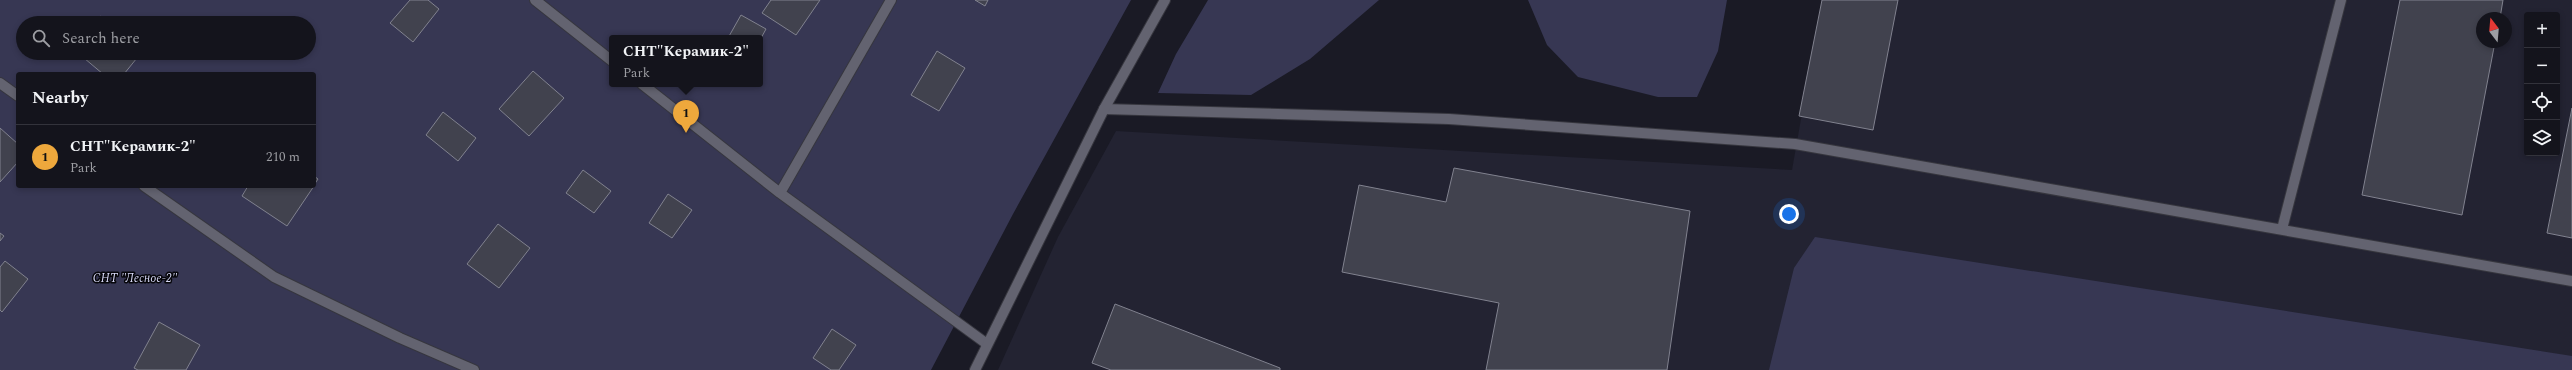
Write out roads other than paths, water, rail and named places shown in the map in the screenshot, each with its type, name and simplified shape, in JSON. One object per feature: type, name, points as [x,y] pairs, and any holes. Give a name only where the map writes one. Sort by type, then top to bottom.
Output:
[{"type":"street","points":[[535,0],[609,58]]},
{"type":"street","points":[[780,193],[891,0]]},
{"type":"street","points":[[975,370],[1104,109],[1165,0]]},
{"type":"street","points":[[2282,229],[2341,0]]},
{"type":"street","points":[[0,83],[16,95]]},
{"type":"street","points":[[646,87],[780,193],[987,344]]},
{"type":"street","points":[[1104,109],[1449,119],[1795,144],[2572,281]]},
{"type":"street","points":[[147,188],[274,277],[400,338],[474,370]]},
{"type":"place","name":"СНТ\"Керамик-2\"","points":[[686,133]]},
{"type":"park label","name":"СНТ \"Лесное-2\"","points":[[135,278]]}]
